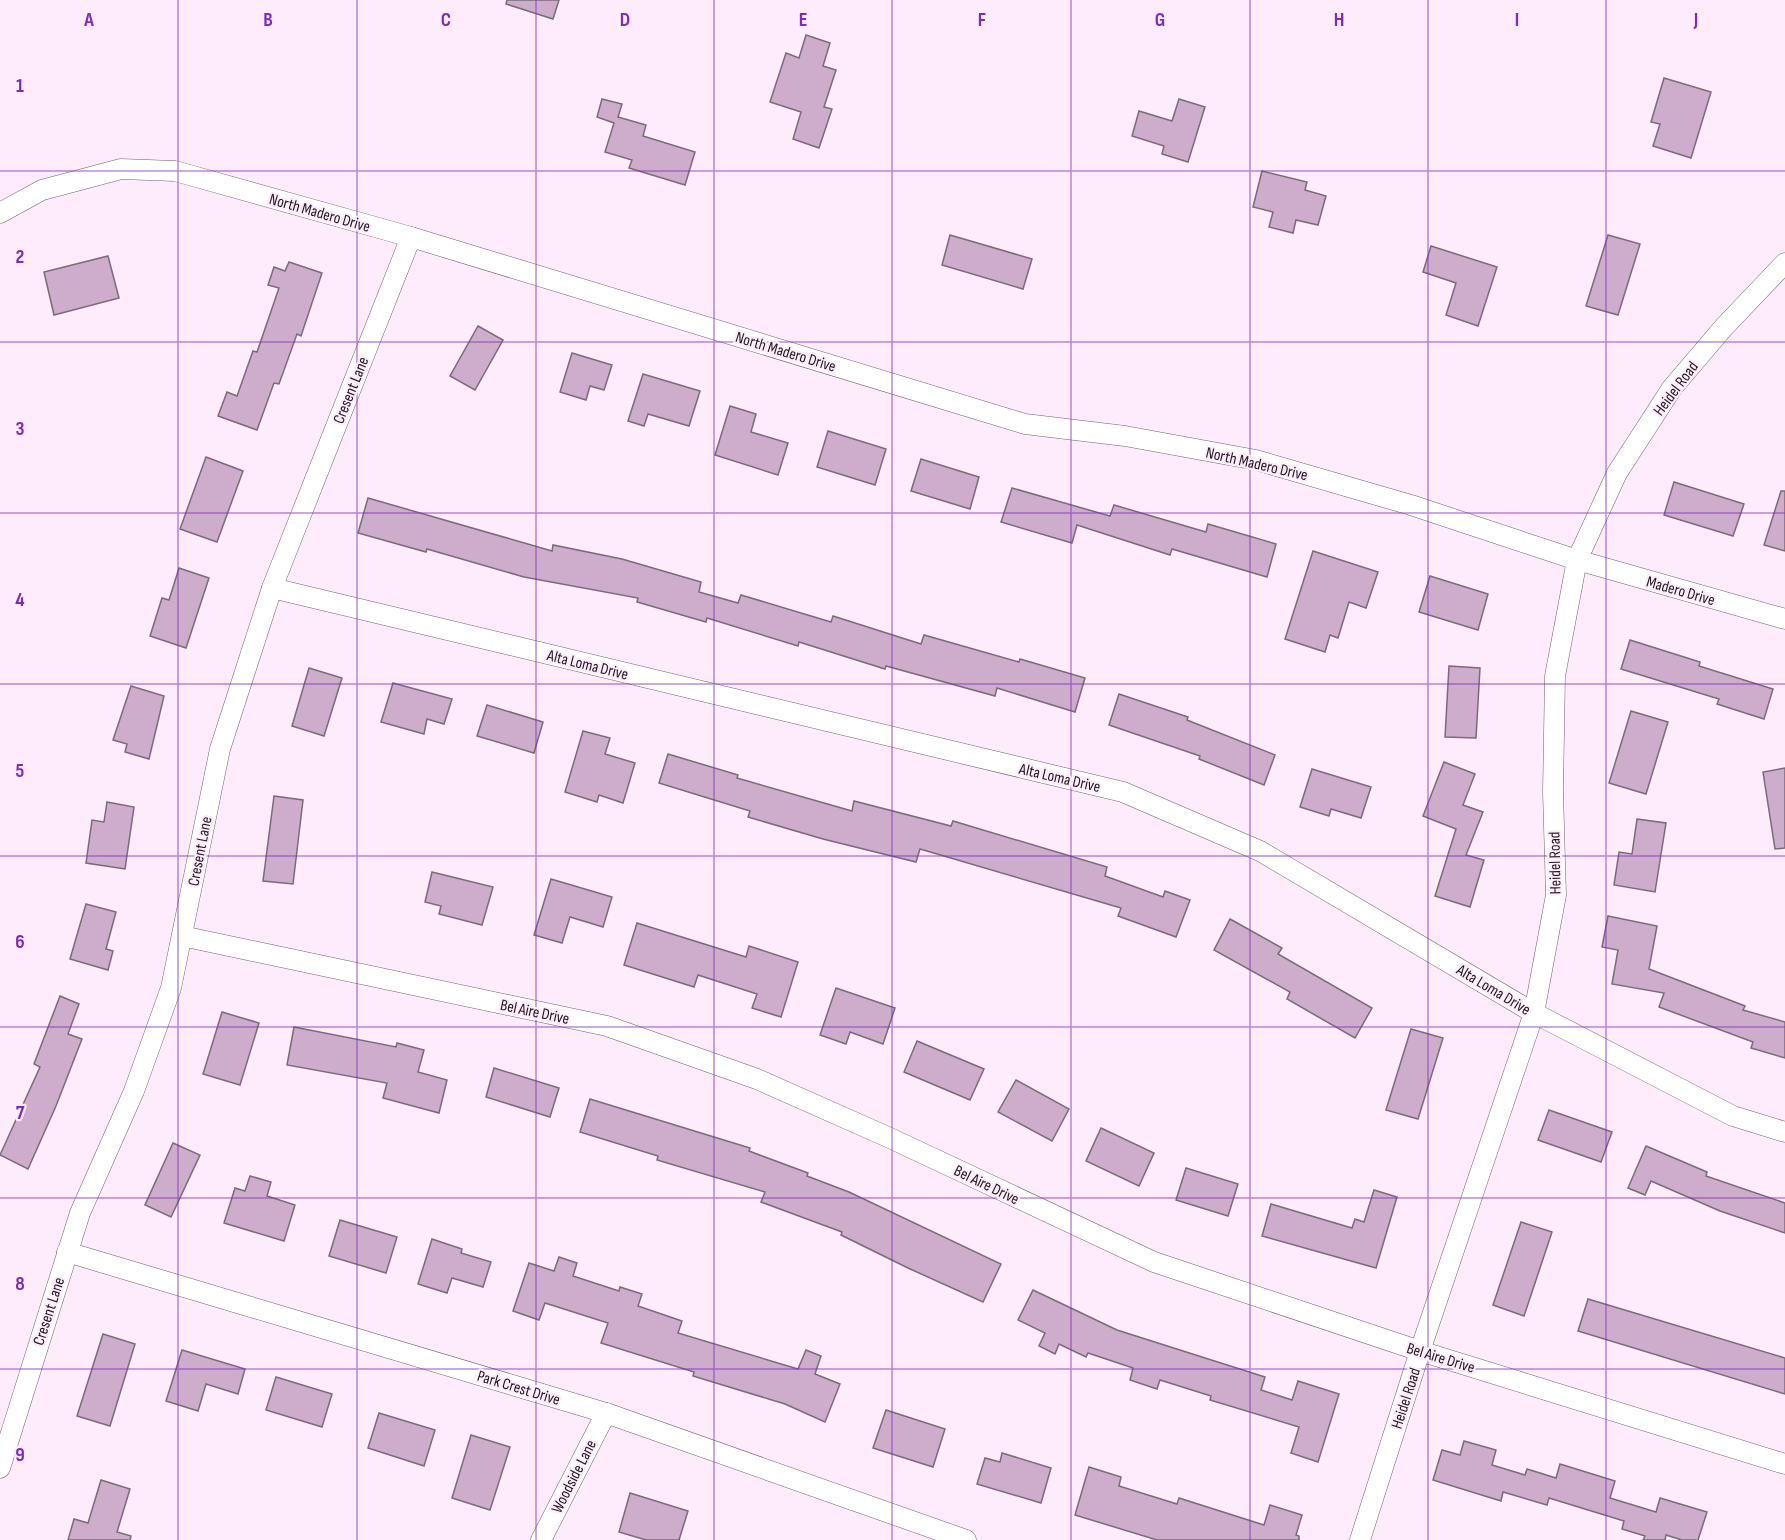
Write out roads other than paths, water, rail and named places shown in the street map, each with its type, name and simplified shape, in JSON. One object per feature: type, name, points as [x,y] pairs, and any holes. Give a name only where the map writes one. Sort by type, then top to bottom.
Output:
[{"type":"street","name":"North Madero Drive","points":[[0,213],[42,190],[121,169],[175,171],[411,237],[1025,424],[1125,436],[1256,460],[1411,505],[1577,560]]},
{"type":"street","name":"Cresent Lane","points":[[0,1468],[67,1252],[97,1172],[153,1040],[171,988],[220,749],[272,588],[411,237]]},
{"type":"street","name":"Heidel Road","points":[[1360,1540],[1420,1351],[1534,1013],[1556,895],[1553,792],[1555,676],[1577,560],[1617,473],[1672,388],[1724,327],[1785,263]]},
{"type":"street","name":"Madero Drive","points":[[1577,560],[1785,619]]},
{"type":"street","name":"Alta Loma Drive","points":[[272,588],[1123,792],[1260,850],[1534,1013],[1733,1116],[1785,1131]]},
{"type":"street","name":"Bel Aire Drive","points":[[182,936],[607,1026],[757,1079],[890,1138],[1154,1262],[1420,1351],[1785,1464]]},
{"type":"street","name":"Park Crest Drive","points":[[67,1252],[606,1413],[966,1540]]},
{"type":"street","name":"Woodside Lane","points":[[541,1540],[606,1413]]}]
